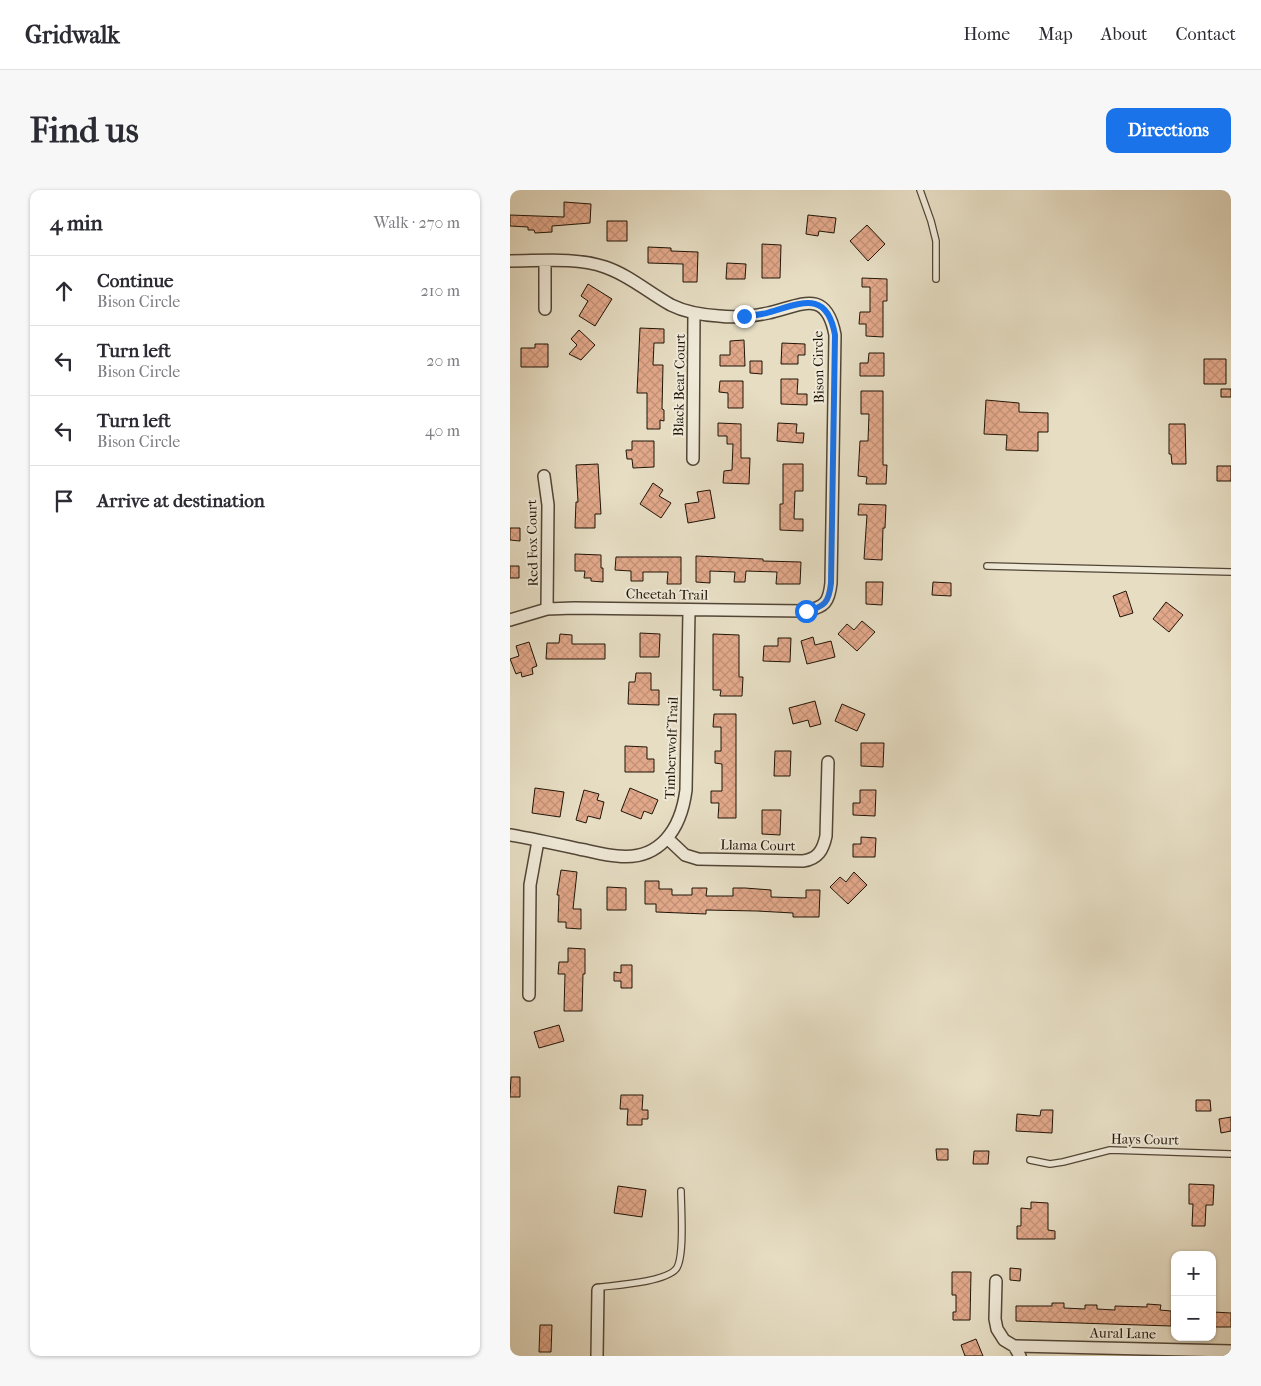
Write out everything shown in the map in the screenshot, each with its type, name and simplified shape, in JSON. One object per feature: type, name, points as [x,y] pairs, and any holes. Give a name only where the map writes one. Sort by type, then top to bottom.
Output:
[{"type":"street","name":"Bison Circle","points":[[510,261],[580,261],[605,267],[672,306],[694,312],[720,316],[744,316],[768,313],[806,303],[815,303],[824,310],[832,320],[835,335],[831,583],[828,599],[824,604]]},
{"type":"street","points":[[545,261],[545,309]]},
{"type":"street","name":"Black Bear Court","points":[[693,459],[694,312]]},
{"type":"street","name":"Red Fox Court","points":[[544,476],[548,506],[547,610]]},
{"type":"street","name":"Cheetah Trail","points":[[510,620],[547,610],[574,608],[806,611],[824,604]]},
{"type":"street","name":"Timberwolf Trail","points":[[510,835],[618,856],[637,856],[654,850],[667,838],[678,824],[684,808],[686,790],[689,610]]},
{"type":"street","name":"Llama Court","points":[[667,838],[686,855],[698,859],[812,860],[819,855],[824,847],[826,836],[828,762]]},
{"type":"street","points":[[529,995],[530,885],[538,840]]},
{"type":"street","points":[[996,1281],[995,1320],[997,1329],[1004,1340],[1017,1351]]},
{"type":"street","points":[[597,1356],[598,1290]]},
{"type":"street","name":"Aural Lane","points":[[1017,1351],[1231,1351]]},
{"type":"lane","points":[[920,190],[936,241],[936,279]]},
{"type":"lane","points":[[987,566],[1231,572]]},
{"type":"lane","name":"Hays Court","points":[[1030,1160],[1050,1164],[1110,1150],[1231,1154]]},
{"type":"lane","points":[[598,1290],[601,1287],[662,1278],[676,1269],[681,1254],[681,1191]]},
{"type":"building","points":[[564,202],[591,204],[590,223],[552,226],[552,232],[535,233],[534,230],[528,230],[528,227],[510,226],[510,215],[564,217]]},
{"type":"building","points":[[808,215],[836,218],[834,233],[819,231],[818,236],[806,234]]},
{"type":"building","points":[[607,221],[627,221],[627,241],[607,241]]},
{"type":"building","points":[[867,225],[885,244],[868,261],[850,241]]},
{"type":"building","points":[[762,244],[781,245],[780,278],[762,278]]},
{"type":"building","points":[[648,247],[671,248],[671,251],[698,252],[697,282],[683,282],[683,264],[648,263]]},
{"type":"building","points":[[727,263],[746,264],[745,279],[726,279]]},
{"type":"building","points":[[862,278],[887,279],[887,301],[883,301],[883,337],[866,336],[866,324],[859,324],[860,312],[870,312],[870,287],[862,287]]},
{"type":"building","points":[[588,284],[612,299],[595,326],[579,316],[588,301],[581,296]]},
{"type":"building","points":[[640,328],[664,329],[664,343],[654,343],[653,365],[663,365],[662,409],[664,410],[664,421],[660,420],[660,429],[647,429],[647,393],[637,393]]},
{"type":"building","points":[[579,330],[595,345],[581,360],[569,354],[577,345],[571,339]]},
{"type":"building","points":[[744,340],[745,366],[720,366],[720,355],[730,355],[730,341]]},
{"type":"building","points":[[782,343],[805,344],[805,355],[798,355],[798,364],[781,364]]},
{"type":"building","points":[[535,344],[548,344],[548,367],[521,367],[521,348],[535,348]]},
{"type":"building","points":[[869,353],[884,353],[884,376],[860,376],[860,363],[868,363]]},
{"type":"building","points":[[1204,359],[1226,359],[1226,384],[1204,384]]},
{"type":"building","points":[[750,361],[762,361],[762,374],[750,373]]},
{"type":"building","points":[[781,379],[798,379],[797,394],[807,394],[807,405],[781,404]]},
{"type":"building","points":[[720,381],[743,381],[743,408],[728,408],[728,393],[719,392]]},
{"type":"building","points":[[1221,389],[1231,389],[1231,397],[1221,397]]},
{"type":"building","points":[[861,391],[883,391],[883,465],[887,465],[886,484],[866,484],[867,477],[858,476],[860,441],[868,441],[869,414],[861,414]]},
{"type":"building","points":[[986,400],[1019,403],[1019,412],[1048,413],[1048,432],[1038,432],[1038,451],[1006,450],[1007,435],[984,434]]},
{"type":"building","points":[[718,423],[741,424],[741,458],[750,458],[749,484],[723,483],[724,471],[732,470],[733,444],[727,444],[727,436],[718,436]]},
{"type":"building","points":[[778,423],[797,424],[796,433],[804,433],[803,443],[777,441]]},
{"type":"building","points":[[1169,424],[1185,424],[1186,464],[1172,464],[1171,454],[1169,454]]},
{"type":"building","points":[[632,441],[654,441],[654,467],[633,468],[632,459],[627,459],[626,450],[632,450]]},
{"type":"building","points":[[598,464],[601,514],[595,514],[595,528],[575,528],[576,502],[578,502],[576,465]]},
{"type":"building","points":[[783,464],[803,464],[803,491],[795,491],[794,519],[803,519],[803,531],[780,530],[780,504],[783,504]]},
{"type":"building","points":[[1217,466],[1231,466],[1231,481],[1217,481]]},
{"type":"building","points":[[653,483],[663,490],[659,496],[671,503],[661,518],[640,504]]},
{"type":"building","points":[[710,490],[715,518],[688,523],[685,504],[699,502],[697,492]]},
{"type":"building","points":[[859,504],[886,505],[882,560],[864,559],[867,515],[858,515]]},
{"type":"building","points":[[510,528],[520,528],[520,541],[510,540]]},
{"type":"building","points":[[575,554],[601,555],[603,582],[584,578],[585,571],[575,571]]},
{"type":"building","points":[[696,556],[801,562],[800,584],[776,584],[777,572],[746,571],[745,582],[734,582],[735,572],[710,571],[710,583],[696,582]]},
{"type":"building","points":[[616,557],[681,557],[681,584],[667,584],[668,572],[643,572],[643,581],[631,581],[631,571],[615,570]]},
{"type":"building","points":[[510,566],[519,566],[519,578],[510,578]]},
{"type":"building","points":[[866,582],[883,582],[882,605],[866,604]]},
{"type":"building","points":[[933,582],[951,583],[951,596],[932,595]]},
{"type":"building","points":[[1126,591],[1133,613],[1120,617],[1113,596]]},
{"type":"building","points":[[1166,602],[1183,615],[1169,632],[1153,619]]},
{"type":"building","points":[[862,621],[875,632],[857,651],[838,634],[847,624],[854,630]]},
{"type":"building","points":[[640,633],[660,634],[659,657],[640,657]]},
{"type":"building","points":[[560,634],[572,635],[572,644],[605,644],[605,659],[546,659],[547,643],[559,643]]},
{"type":"building","points":[[713,634],[739,635],[739,677],[743,677],[742,696],[720,696],[721,690],[713,690]]},
{"type":"building","points":[[813,637],[815,645],[831,641],[835,657],[807,664],[801,641]]},
{"type":"building","points":[[778,638],[791,638],[790,662],[763,661],[764,646],[778,646]]},
{"type":"building","points":[[529,642],[537,666],[532,668],[533,674],[522,677],[521,672],[516,674],[510,659],[519,656],[516,646]]},
{"type":"building","points":[[636,673],[651,673],[651,690],[659,690],[659,705],[628,704],[629,682],[635,682]]},
{"type":"building","points":[[815,701],[821,724],[810,727],[808,720],[793,724],[789,708]]},
{"type":"building","points":[[842,704],[865,714],[857,731],[835,721]]},
{"type":"building","points":[[714,714],[736,714],[736,818],[718,818],[719,803],[711,803],[711,791],[722,791],[722,764],[715,763],[715,751],[721,751],[721,727],[713,727]]},
{"type":"building","points":[[861,743],[884,743],[883,767],[861,766]]},
{"type":"building","points":[[625,746],[647,747],[647,759],[654,759],[654,772],[625,772]]},
{"type":"building","points":[[775,751],[791,751],[790,776],[774,776]]},
{"type":"building","points":[[535,788],[564,792],[560,817],[532,813]]},
{"type":"building","points":[[630,788],[658,800],[652,814],[644,811],[641,819],[621,811]]},
{"type":"building","points":[[584,790],[599,794],[597,800],[604,802],[600,819],[588,816],[586,823],[576,820]]},
{"type":"building","points":[[860,790],[876,790],[875,816],[853,815],[853,803],[860,803]]},
{"type":"building","points":[[762,810],[781,810],[780,835],[762,834]]},
{"type":"building","points":[[861,837],[876,838],[875,857],[853,857],[853,844],[861,844]]},
{"type":"building","points":[[561,870],[577,872],[573,909],[581,909],[581,929],[566,928],[566,922],[558,922],[559,895],[557,895]]},
{"type":"building","points":[[854,872],[867,885],[848,904],[830,887],[840,877],[846,882]]},
{"type":"building","points":[[645,881],[659,881],[659,889],[672,889],[672,895],[692,895],[692,888],[707,888],[706,896],[733,896],[733,888],[745,888],[771,890],[771,897],[806,898],[806,890],[820,890],[819,917],[793,917],[793,913],[757,911],[706,910],[706,914],[656,912],[656,904],[645,904]]},
{"type":"building","points":[[607,887],[626,888],[626,910],[607,910]]},
{"type":"building","points":[[568,948],[585,949],[582,1011],[564,1011],[565,974],[558,974],[559,962],[568,962]]},
{"type":"building","points":[[621,965],[632,965],[632,988],[621,988],[621,981],[614,981],[614,972],[621,973]]},
{"type":"building","points":[[559,1025],[564,1041],[539,1048],[534,1032]]},
{"type":"building","points":[[511,1077],[520,1077],[520,1097],[510,1097]]},
{"type":"building","points":[[621,1095],[643,1095],[642,1110],[648,1110],[648,1119],[642,1119],[642,1125],[627,1125],[628,1109],[620,1109]]},
{"type":"building","points":[[1196,1100],[1210,1100],[1211,1111],[1196,1111]]},
{"type":"building","points":[[1041,1110],[1053,1110],[1052,1133],[1016,1131],[1017,1114],[1040,1116]]},
{"type":"building","points":[[1231,1117],[1231,1131],[1221,1133],[1219,1119]]},
{"type":"building","points":[[936,1149],[948,1149],[948,1160],[937,1160]]},
{"type":"building","points":[[974,1151],[989,1151],[988,1164],[973,1164]]},
{"type":"building","points":[[1189,1184],[1214,1185],[1213,1205],[1206,1205],[1205,1226],[1192,1226],[1193,1204],[1189,1204]]},
{"type":"building","points":[[618,1186],[646,1190],[642,1217],[614,1213]]},
{"type":"building","points":[[1031,1202],[1048,1203],[1048,1230],[1055,1231],[1055,1239],[1017,1239],[1017,1226],[1021,1226],[1021,1208],[1031,1209]]},
{"type":"building","points":[[1010,1268],[1021,1269],[1020,1281],[1010,1280]]},
{"type":"building","points":[[952,1272],[971,1272],[970,1320],[953,1320],[953,1312],[956,1312],[956,1295],[952,1295]]},
{"type":"building","points":[[1052,1303],[1064,1303],[1064,1308],[1085,1309],[1085,1305],[1097,1305],[1097,1309],[1115,1310],[1115,1306],[1147,1307],[1147,1304],[1161,1305],[1160,1310],[1171,1311],[1171,1326],[1016,1321],[1016,1306],[1052,1306]]},
{"type":"building","points":[[1216,1312],[1231,1313],[1231,1327],[1216,1327]]},
{"type":"building","points":[[540,1325],[552,1325],[551,1352],[539,1352]]},
{"type":"building","points":[[976,1339],[983,1356],[965,1356],[961,1345]]},
{"type":"route","points":[[744,316],[768,313],[796,304],[815,303],[832,320],[835,335],[831,583],[828,599],[824,604],[806,611]]}]
